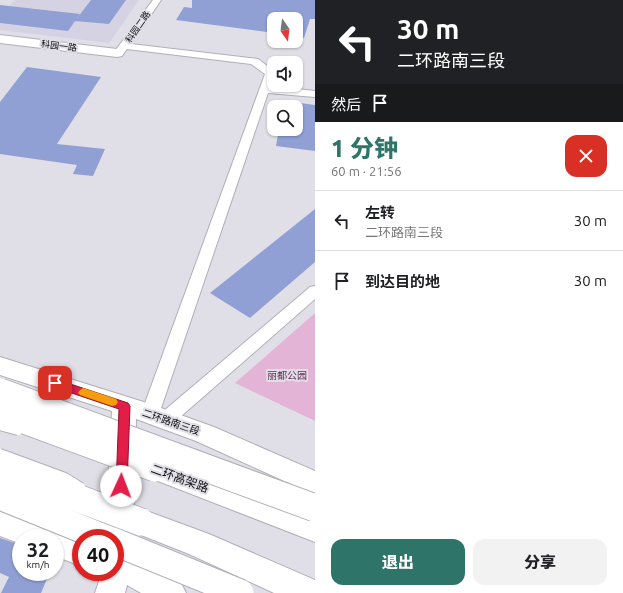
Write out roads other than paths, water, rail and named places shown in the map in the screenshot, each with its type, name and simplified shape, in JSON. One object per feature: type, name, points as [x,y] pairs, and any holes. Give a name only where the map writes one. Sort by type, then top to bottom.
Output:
[{"type":"highway","points":[[0,392],[315,508]]},
{"type":"highway","name":"二环高架路","points":[[0,411],[315,528]]},
{"type":"highway","points":[[0,469],[200,544],[309,593]]},
{"type":"highway","points":[[0,496],[82,529]]},
{"type":"highway","points":[[124,559],[240,593]]},
{"type":"main road","name":"科园一路","points":[[0,39],[121,50]]},
{"type":"main road","name":"二环路南三段","points":[[0,366],[158,417],[205,434],[315,482]]},
{"type":"main road","points":[[117,529],[124,406]]},
{"type":"main road","points":[[0,523],[16,529]]},
{"type":"main road","points":[[124,562],[171,593]]},
{"type":"main road","points":[[110,593],[112,581]]},
{"type":"street","name":"科园二路","points":[[121,50],[157,0]]},
{"type":"street","points":[[121,50],[254,61],[270,73],[158,417]]},
{"type":"street","points":[[264,89],[315,94]]},
{"type":"street","points":[[158,417],[315,291]]},
{"type":"lane","points":[[0,426],[30,434]]},
{"type":"lane","points":[[59,442],[155,468]]},
{"type":"lane","points":[[0,454],[65,477],[141,522]]},
{"type":"park label","name":"丽都公园","points":[[287,375]]}]
